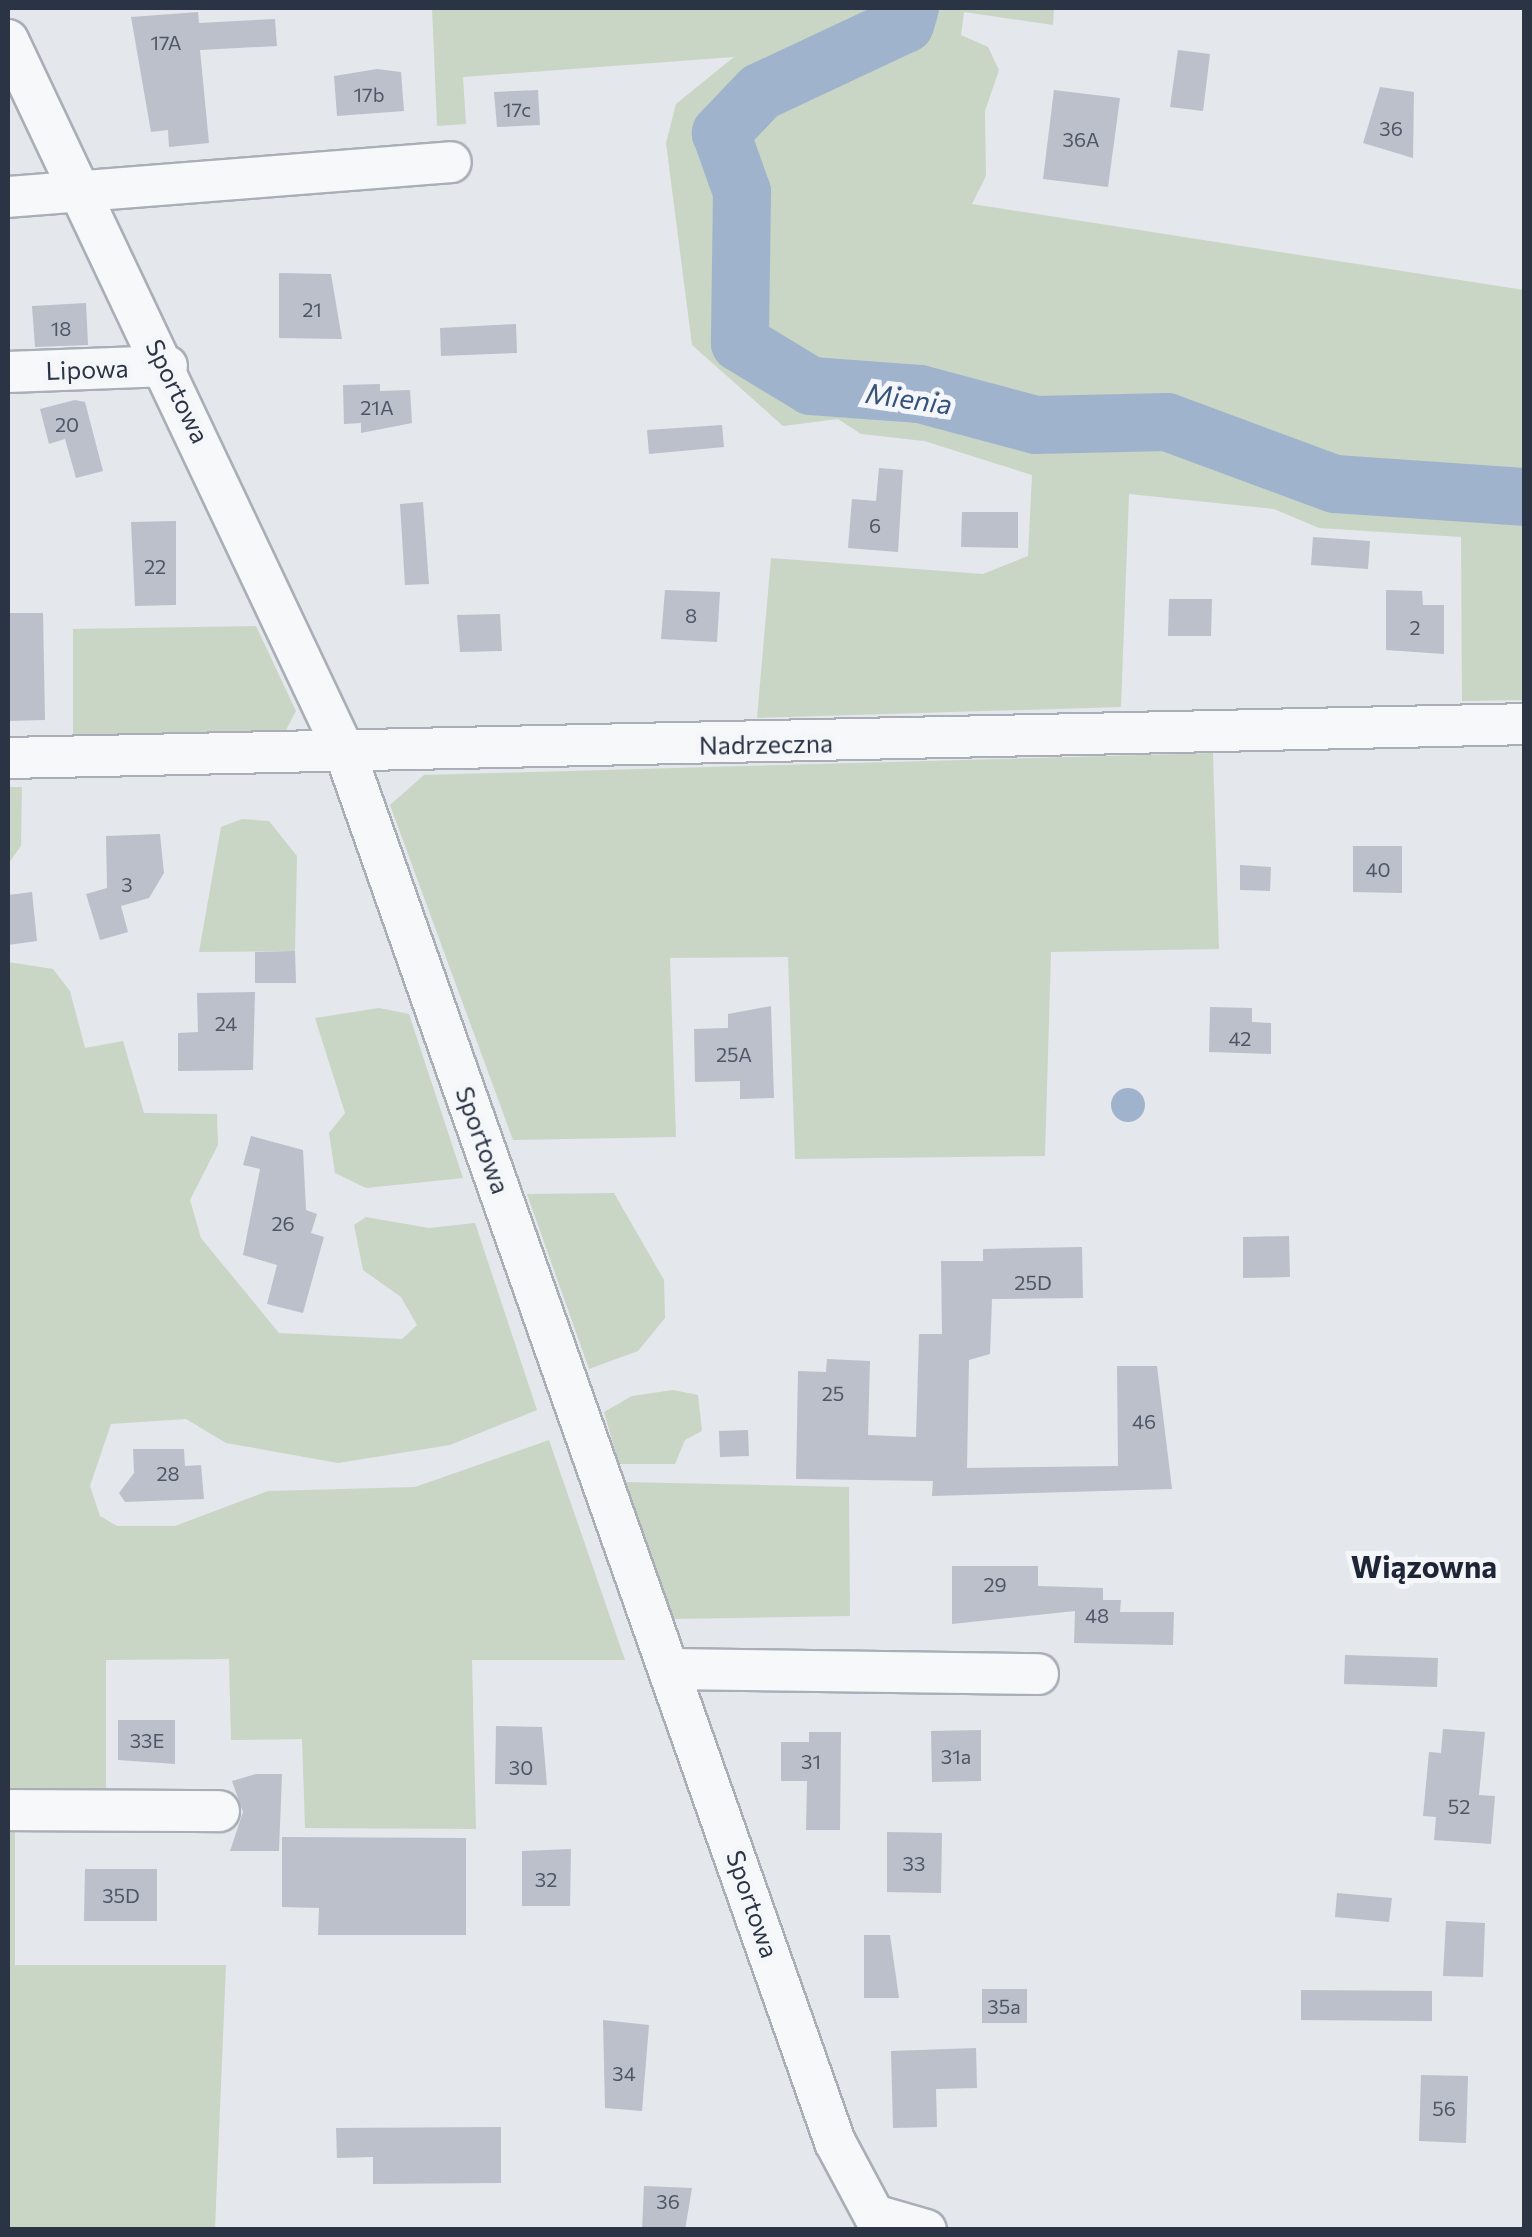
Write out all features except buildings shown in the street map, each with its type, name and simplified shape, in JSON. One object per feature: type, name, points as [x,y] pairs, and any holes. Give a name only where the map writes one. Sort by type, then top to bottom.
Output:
[{"type":"street","name":"Sportowa","points":[[8,40],[78,194],[166,366],[346,755],[673,1669],[835,2142],[874,2214],[926,2230]]},
{"type":"street","points":[[8,197],[451,162]]},
{"type":"street","name":"Lipowa","points":[[8,372],[166,366]]},
{"type":"street","name":"Nadrzeczna","points":[[8,758],[346,755],[1524,724]]},
{"type":"street","points":[[673,1669],[1038,1674]]},
{"type":"street","points":[[8,1810],[219,1811]]},
{"type":"green space","points":[[432,8],[1054,8],[1053,25],[964,12],[961,35],[988,47],[999,70],[985,111],[986,176],[972,204],[1524,290],[1524,700],[1462,701],[1461,537],[1319,528],[1274,509],[1129,494],[1121,707],[757,718],[771,558],[983,574],[1028,556],[1032,475],[924,441],[861,434],[838,419],[783,426],[692,345],[666,143],[676,104],[734,57],[463,77],[466,124],[437,126]]},
{"type":"green space","points":[[256,626],[296,711],[285,732],[73,738],[73,629]]},
{"type":"green space","points":[[1213,753],[1219,949],[1051,952],[1045,1156],[795,1159],[788,957],[670,958],[676,1137],[513,1140],[390,805],[424,775]]},
{"type":"green space","points":[[8,787],[22,787],[21,846],[8,864]]},
{"type":"green space","points":[[242,819],[269,821],[297,856],[295,951],[199,952],[221,827]]},
{"type":"green space","points":[[8,962],[53,969],[70,991],[85,1048],[123,1041],[144,1113],[217,1114],[218,1145],[190,1200],[201,1238],[279,1333],[402,1339],[417,1325],[401,1297],[363,1270],[354,1225],[366,1217],[429,1228],[475,1223],[537,1410],[450,1445],[338,1463],[226,1443],[186,1419],[111,1424],[90,1486],[100,1516],[117,1526],[175,1526],[268,1491],[415,1487],[549,1440],[625,1660],[472,1660],[476,1829],[305,1828],[302,1739],[231,1740],[229,1659],[106,1660],[106,1796],[8,1795]]},
{"type":"green space","points":[[379,1008],[409,1014],[463,1178],[366,1188],[335,1173],[329,1133],[345,1113],[315,1018]]},
{"type":"green space","points":[[614,1193],[664,1280],[665,1318],[638,1351],[589,1369],[527,1194]]},
{"type":"green space","points":[[673,1390],[698,1395],[702,1431],[685,1440],[675,1464],[619,1464],[604,1412],[632,1396]]},
{"type":"green space","points":[[625,1482],[849,1487],[850,1616],[670,1619]]},
{"type":"green space","points":[[8,1826],[15,1826],[15,1965],[226,1965],[215,2229],[8,2230]]},
{"type":"water","points":[[1128,1088],[1140,1093],[1145,1105],[1140,1117],[1128,1122],[1116,1117],[1111,1105],[1116,1093]]},
{"type":"waterway","name":"Mienia","points":[[910,8],[905,24],[760,92],[721,133],[742,192],[740,343],[811,386],[920,394],[1036,425],[1167,422],[1335,484],[1524,497]]},
{"type":"district","name":"Wiązowna","points":[[1424,1566]]}]
